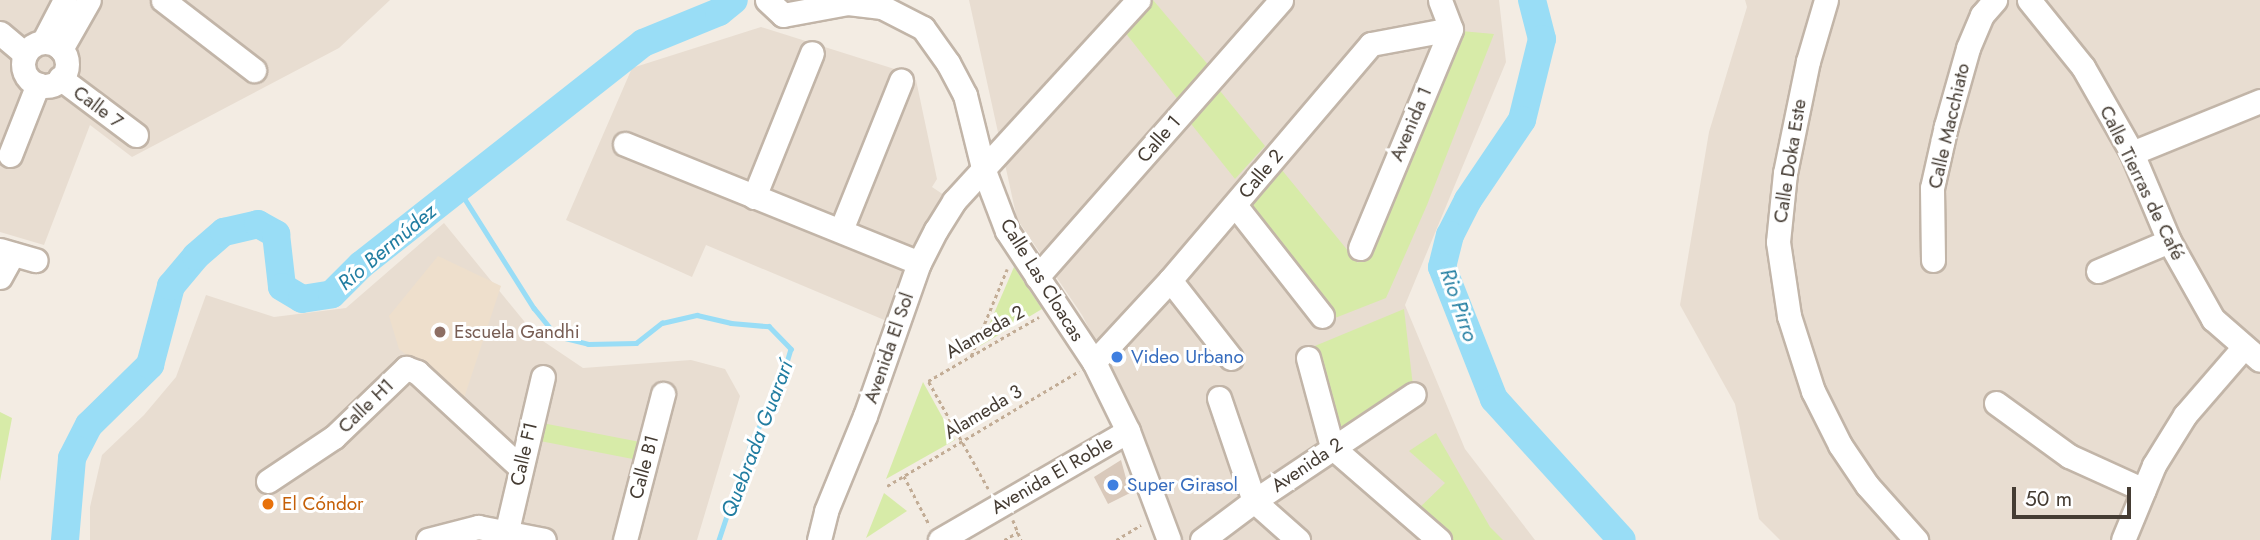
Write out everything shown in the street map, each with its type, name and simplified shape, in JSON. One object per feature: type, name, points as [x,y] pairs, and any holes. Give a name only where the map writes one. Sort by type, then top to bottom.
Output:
[{"type":"street","points":[[43,48],[65,0]]},
{"type":"street","points":[[0,33],[43,48],[66,67],[60,78],[50,85],[38,84],[26,75],[23,68],[43,48],[89,0]]},
{"type":"street","points":[[163,0],[254,70]]},
{"type":"street","name":"Calle 1","points":[[1037,277],[1281,0]]},
{"type":"street","points":[[1440,0],[1451,29]]},
{"type":"street","name":"Calle Doka Este","points":[[1826,0],[1808,61],[1785,173],[1778,242],[1789,316],[1813,391],[1840,445],[1867,485],[1916,540]]},
{"type":"street","name":"Calle Macchiato","points":[[1933,260],[1932,188],[1946,126],[1968,48],[1982,15],[1995,0]]},
{"type":"street","name":"Calle Tierras de Café","points":[[2029,0],[2083,67],[2132,153],[2169,241],[2213,319],[2251,354]]},
{"type":"street","name":"Calle Las Cloacas","points":[[770,2],[783,15],[827,5],[859,4],[882,7],[923,28],[965,95],[983,168],[1007,231],[1094,362],[1128,431],[1169,540]]},
{"type":"street","name":"Avenida El Sol","points":[[820,540],[826,511],[865,416],[919,263],[954,201],[1125,5]]},
{"type":"street","name":"Calle 2","points":[[1094,362],[1170,280],[1371,44],[1451,29]]},
{"type":"street","name":"Avenida 1","points":[[1360,248],[1451,29]]},
{"type":"street","points":[[754,197],[812,53]]},
{"type":"street","name":"Calle 7","points":[[60,78],[136,135]]},
{"type":"street","points":[[841,230],[901,81]]},
{"type":"street","points":[[10,155],[38,84]]},
{"type":"street","points":[[2132,153],[2260,101]]},
{"type":"street","points":[[625,144],[919,263]]},
{"type":"street","points":[[1235,205],[1322,316]]},
{"type":"street","points":[[2098,271],[2169,241]]},
{"type":"street","points":[[0,276],[6,252],[36,260]]},
{"type":"street","points":[[1170,280],[1231,358]]},
{"type":"street","points":[[2123,540],[2154,465],[2185,415],[2251,354]]},
{"type":"street","points":[[1308,358],[1332,447],[1439,540]]},
{"type":"street","name":"Calle H1","points":[[268,481],[334,437],[407,368],[417,372],[520,467]]},
{"type":"street","name":"Calle F1","points":[[507,530],[543,377]]},
{"type":"street","name":"Calle B1","points":[[625,540],[663,394]]},
{"type":"street","name":"Avenida 2","points":[[1202,540],[1332,447],[1414,394]]},
{"type":"street","points":[[1219,398],[1254,501],[1298,540]]},
{"type":"street","points":[[1996,403],[2068,456],[2144,490]]},
{"type":"street","name":"Avenida El Roble","points":[[936,535],[998,507],[1128,431]]},
{"type":"street","points":[[428,540],[478,527],[507,530],[544,540]]},
{"type":"path","points":[[971,356],[1017,246]]},
{"type":"path","name":"Alameda 2","points":[[962,441],[928,381],[1056,307]]},
{"type":"path","name":"Alameda 3","points":[[887,486],[1094,362]]},
{"type":"path","points":[[962,441],[998,507]]},
{"type":"path","points":[[904,476],[936,535]]},
{"type":"path","points":[[1116,540],[1160,514]]},
{"type":"path","points":[[1004,540],[1018,532]]},
{"type":"shaded area","points":[[0,0],[390,0],[339,48],[132,157],[90,125],[44,245],[0,232]]},
{"type":"shaded area","points":[[969,0],[1499,0],[1506,62],[1405,305],[1465,449],[1535,540],[1177,540],[1135,418],[1082,315],[1017,219]]},
{"type":"shaded area","points":[[1745,0],[2260,0],[2260,540],[1780,540],[1759,519],[1735,404],[1680,305],[1709,132],[1747,7]]},
{"type":"shaded area","points":[[761,27],[904,72],[916,80],[937,179],[932,187],[947,197],[889,322],[706,245],[692,277],[566,220],[632,68]]},
{"type":"shaded area","points":[[444,223],[537,337],[583,368],[691,360],[725,369],[740,396],[697,540],[90,540],[90,507],[102,455],[144,415],[176,377],[206,295],[274,317],[346,308]]},
{"type":"shaded area","name":"Escuela Gandhi","points":[[438,256],[501,286],[464,398],[399,349],[389,316]]},
{"type":"green space","points":[[1153,0],[1210,67],[1179,101],[1124,31]]},
{"type":"green space","points":[[1461,31],[1494,34],[1427,205],[1386,298],[1335,318],[1246,199],[1277,164],[1358,263]]},
{"type":"green space","points":[[1216,86],[1265,146],[1235,179],[1188,120]]},
{"type":"green space","points":[[1014,267],[1042,309],[980,346]]},
{"type":"green space","points":[[1404,309],[1413,386],[1336,433],[1310,348]]},
{"type":"green space","points":[[923,382],[955,440],[886,479]]},
{"type":"green space","points":[[0,412],[12,418],[0,481]]},
{"type":"green space","points":[[537,422],[644,443],[641,460],[534,440]]},
{"type":"green space","points":[[1436,433],[1490,527],[1503,540],[1449,540],[1416,511],[1445,483],[1409,451]]},
{"type":"green space","points":[[884,493],[907,511],[866,538]]},
{"type":"building","name":"Super Girasol","points":[[1121,460],[1130,493],[1108,504],[1094,477]]},
{"type":"waterway","name":"Río Bermúdez","points":[[65,540],[72,458],[89,425],[150,365],[171,286],[196,256],[224,232],[258,224],[276,234],[282,287],[302,299],[332,294],[361,265],[643,43],[719,12],[734,0]]},
{"type":"waterway","name":"Rio Pirro","points":[[1532,0],[1542,39],[1522,120],[1468,200],[1450,235],[1442,267],[1494,399],[1622,540]]},
{"type":"waterway","name":"Quebrada Guararí","points":[[458,188],[534,308],[557,336],[588,344],[636,343],[662,323],[697,315],[731,323],[769,326],[791,349],[778,392],[752,441],[719,540]]},
{"type":"place","name":"Escuela Gandhi","points":[[440,332]]},
{"type":"place","name":"Video Urbano","points":[[1117,357]]},
{"type":"place","name":"Super Girasol","points":[[1113,485]]},
{"type":"place","name":"El Cóndor","points":[[268,504]]}]
